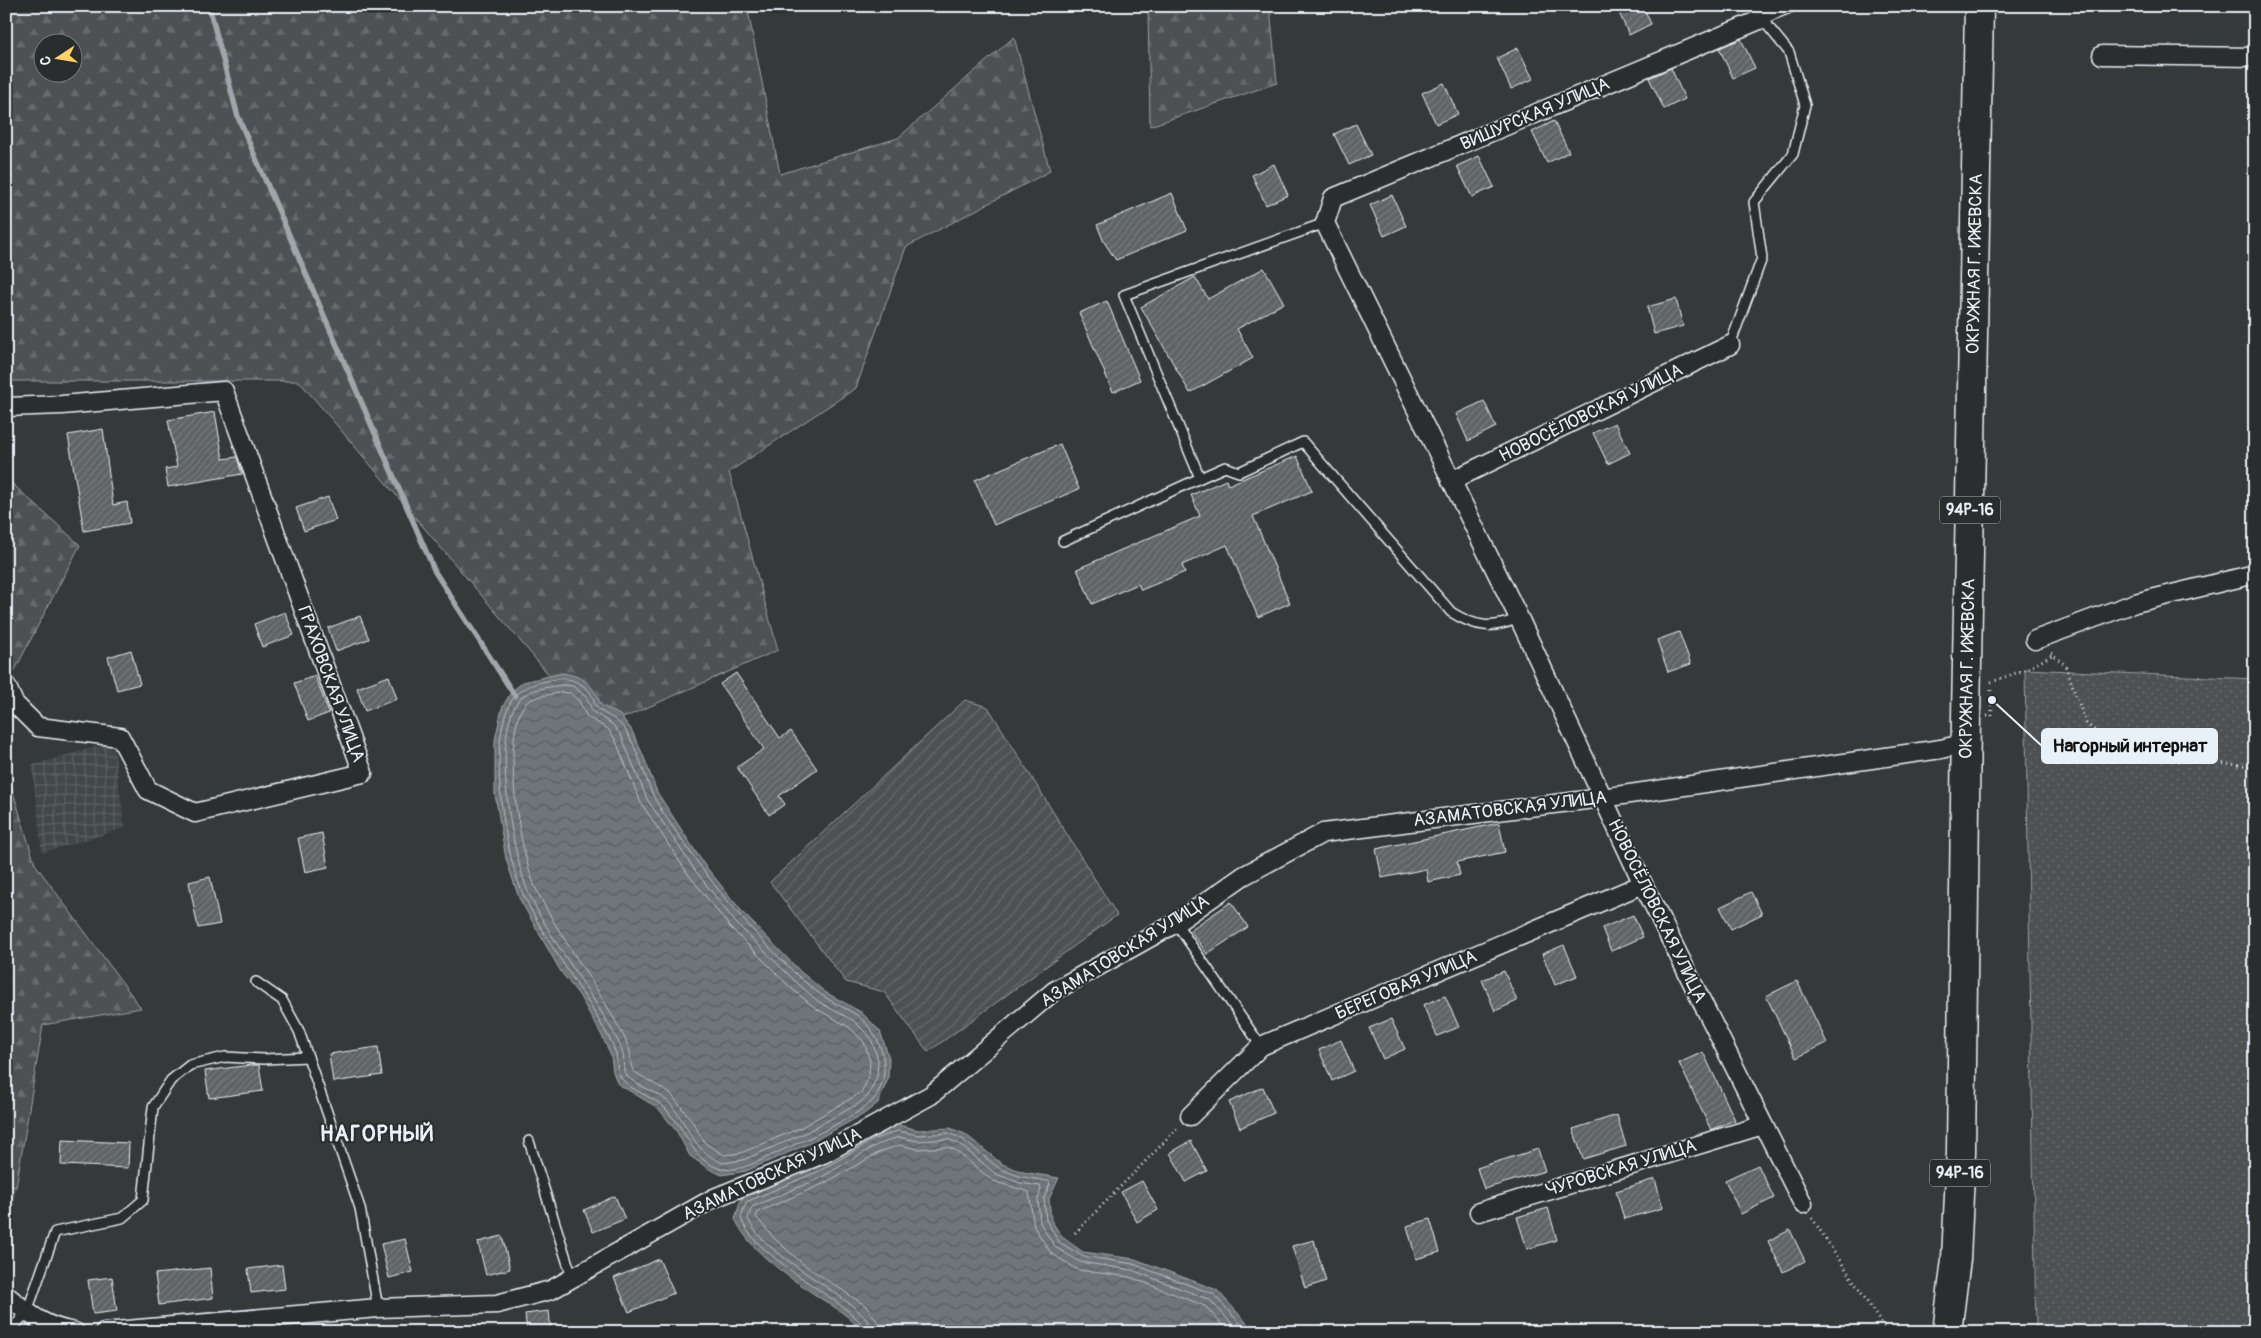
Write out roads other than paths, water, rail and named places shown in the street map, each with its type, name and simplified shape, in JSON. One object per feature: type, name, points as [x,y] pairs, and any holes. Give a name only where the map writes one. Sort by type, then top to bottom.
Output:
[{"type":"main road","name":"ОКРУЖНАЯ Г. ИЖЕВСКА","points":[[1947,1332],[1956,1259],[1961,1152],[1979,6]]},
{"type":"street","name":"ВИШУРСКАЯ УЛИЦА","points":[[1325,223],[1333,198],[1762,12]]},
{"type":"street","points":[[2102,55],[2255,57]]},
{"type":"street","name":"НОВОСЁЛОВСКАЯ УЛИЦА","points":[[1325,223],[1519,618],[1643,884],[1803,1204]]},
{"type":"street","name":"НОВОСЁЛОВСКАЯ УЛИЦА","points":[[1451,481],[1730,345]]},
{"type":"street","name":"ГРАХОВСКАЯ УЛИЦА","points":[[6,407],[62,405],[224,390],[363,773],[195,813],[148,790],[120,736],[38,727],[14,703],[6,685]]},
{"type":"street","points":[[2035,640],[2135,603],[2255,574]]},
{"type":"street","name":"АЗАМАТОВСКАЯ УЛИЦА","points":[[104,1332],[378,1308],[497,1304],[551,1290],[714,1198],[823,1154],[931,1095],[1054,991],[1176,923],[1244,876],[1323,833],[1602,798],[1932,750],[1966,743]]},
{"type":"street","name":"БЕРЕГОВАЯ УЛИЦА","points":[[1190,1116],[1261,1046],[1643,884]]},
{"type":"street","name":"ЧУРОВСКАЯ УЛИЦА","points":[[1479,1212],[1763,1125]]},
{"type":"street","points":[[6,1295],[27,1312],[54,1328],[75,1332]]},
{"type":"lane","points":[[1730,345],[1762,258],[1754,202],[1793,154],[1805,105],[1789,52],[1762,12],[1795,6]]},
{"type":"lane","points":[[1200,478],[1124,295],[1325,223]]},
{"type":"lane","points":[[1063,541],[1225,467],[1238,472],[1303,442],[1450,612],[1469,623],[1502,626],[1519,618]]},
{"type":"lane","points":[[1176,923],[1261,1046]]},
{"type":"lane","points":[[256,982],[282,1000],[299,1031],[360,1208],[378,1308]]},
{"type":"lane","points":[[9,1332],[27,1312],[55,1232],[122,1218],[143,1200],[153,1107],[172,1080],[190,1065],[225,1057],[264,1059],[308,1057]]},
{"type":"lane","points":[[529,1141],[572,1277]]},
{"type":"water","points":[[562,673],[576,676],[591,686],[601,705],[620,715],[631,729],[657,792],[703,863],[744,914],[802,973],[825,992],[861,1012],[880,1031],[889,1058],[888,1079],[878,1103],[864,1114],[808,1144],[746,1171],[722,1175],[690,1156],[677,1132],[658,1108],[618,1084],[613,1072],[611,1056],[601,1034],[579,995],[561,972],[519,898],[506,859],[495,794],[495,740],[502,708],[511,692],[523,682]]},
{"type":"water","points":[[898,1125],[919,1130],[950,1128],[965,1134],[1002,1164],[1023,1172],[1059,1178],[1049,1199],[1051,1220],[1062,1237],[1083,1252],[1135,1259],[1217,1290],[1255,1332],[862,1332],[843,1313],[772,1264],[751,1243],[735,1219],[741,1199],[815,1167],[873,1134]]},
{"type":"waterway","points":[[209,6],[238,117],[435,572],[515,696]]},
{"type":"place","name":"Нагорный интернат","points":[[1992,700]]},
{"type":"district","name":"НАГОРНЫЙ","points":[[377,1134]]}]
